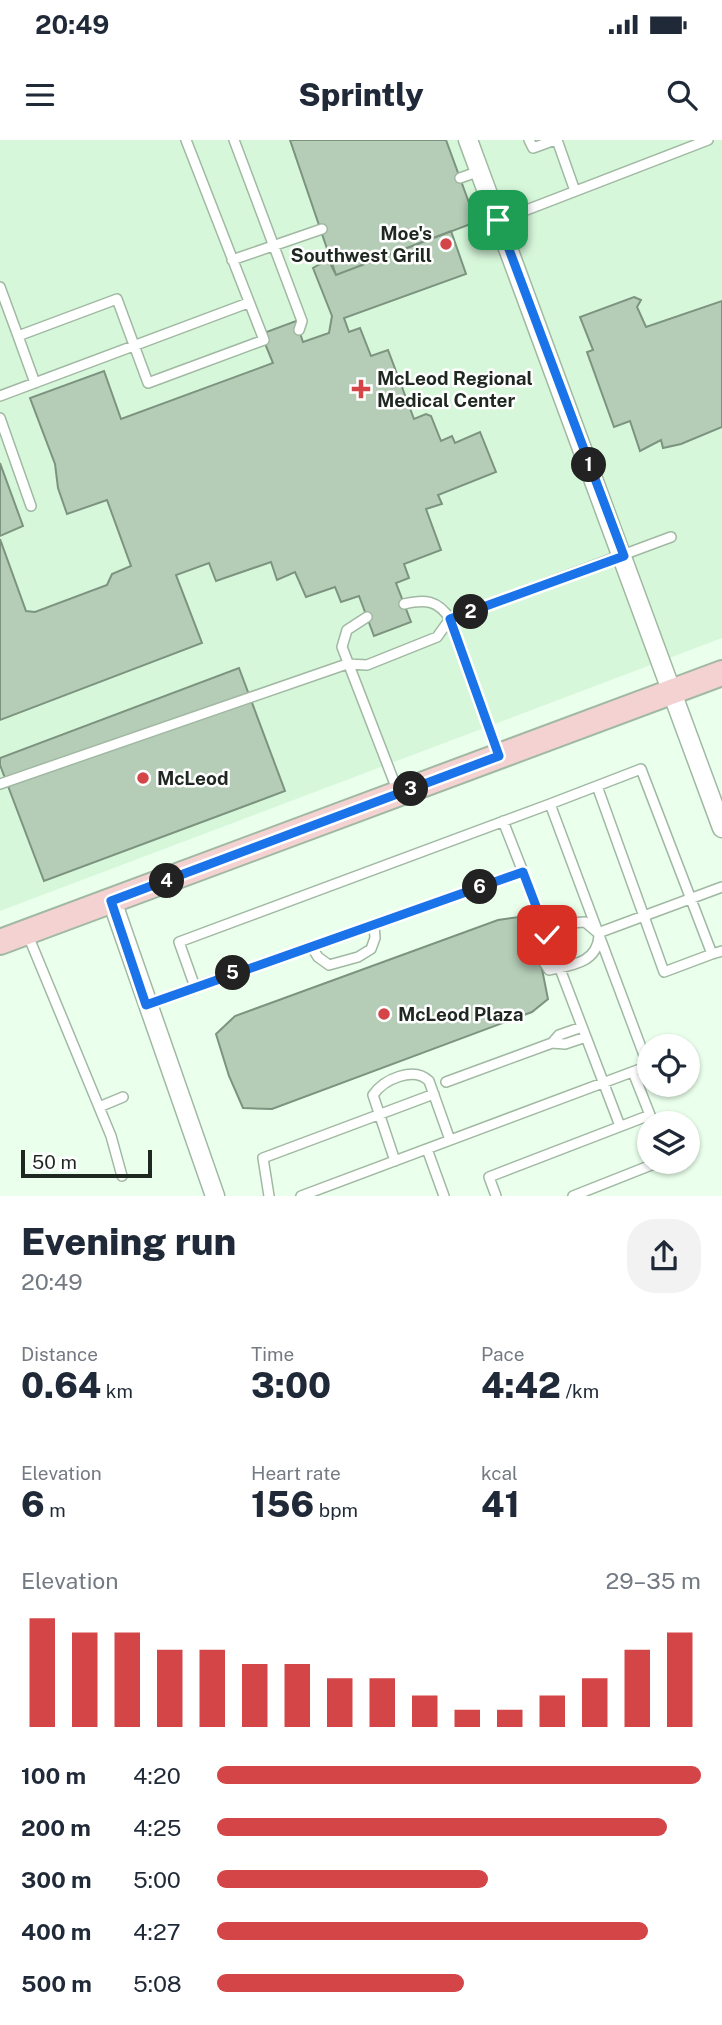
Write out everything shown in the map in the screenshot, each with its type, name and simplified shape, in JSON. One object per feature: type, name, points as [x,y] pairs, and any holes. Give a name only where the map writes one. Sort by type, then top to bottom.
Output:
[{"type":"main road","points":[[0,942],[722,673]]},
{"type":"street","points":[[468,140],[624,556],[722,828]]},
{"type":"street","points":[[111,901],[215,1195]]},
{"type":"lane","points":[[18,336],[117,299],[148,383],[264,340],[186,140]]},
{"type":"lane","points":[[234,140],[302,321],[299,330]]},
{"type":"lane","points":[[529,140],[533,148],[556,140],[575,191]]},
{"type":"lane","points":[[498,220],[708,140]]},
{"type":"lane","points":[[460,178],[480,172]]},
{"type":"lane","points":[[232,260],[322,229]]},
{"type":"lane","points":[[0,287],[35,383]]},
{"type":"lane","points":[[0,396],[248,303]]},
{"type":"lane","points":[[0,418],[31,506]]},
{"type":"lane","points":[[0,784],[348,664],[367,665],[437,637],[450,619],[670,537]]},
{"type":"lane","points":[[404,604],[418,601],[435,603],[450,619],[499,756]]},
{"type":"lane","points":[[367,617],[352,624],[342,639],[348,664],[398,793]]},
{"type":"lane","points":[[195,987],[179,942],[641,769],[712,954]]},
{"type":"lane","points":[[597,786],[664,972],[722,951]]},
{"type":"lane","points":[[301,1195],[649,1066],[550,804]]},
{"type":"lane","points":[[503,821],[547,935]]},
{"type":"lane","points":[[146,1005],[523,872]]},
{"type":"lane","points":[[599,934],[722,887]]},
{"type":"lane","points":[[578,921],[585,922],[599,934],[596,951],[591,958],[550,970],[543,961],[539,941],[547,935],[578,921]]},
{"type":"lane","points":[[311,946],[318,957],[329,965],[343,962],[371,949],[375,938],[374,924]]},
{"type":"lane","points":[[27,932],[99,1107],[122,1176]]},
{"type":"lane","points":[[559,968],[620,1126]]},
{"type":"lane","points":[[446,1082],[552,1043],[559,1035],[582,1027]]},
{"type":"lane","points":[[552,1043],[559,1045],[586,1037]]},
{"type":"lane","points":[[633,1072],[649,1111]]},
{"type":"lane","points":[[395,1161],[373,1095],[380,1085],[395,1078],[414,1074],[424,1076],[434,1094],[450,1140]]},
{"type":"lane","points":[[269,1195],[263,1158],[434,1094]]},
{"type":"lane","points":[[99,1107],[123,1097]]},
{"type":"lane","points":[[495,1195],[489,1177],[620,1126],[637,1122]]},
{"type":"lane","points":[[427,1149],[444,1195]]},
{"type":"lane","points":[[573,1195],[637,1170]]},
{"type":"shaded area","name":"McLeod Regional Medical Center","points":[[0,140],[722,140],[722,638],[0,911]]},
{"type":"building","points":[[290,140],[446,140],[476,222],[336,275]]},
{"type":"building","points":[[451,231],[466,274],[344,318],[349,332],[360,328],[371,356],[388,350],[414,419],[426,414],[431,416],[441,441],[452,436],[455,443],[480,432],[496,472],[438,495],[442,504],[426,509],[441,550],[404,564],[409,578],[396,583],[411,622],[374,636],[359,596],[341,602],[335,587],[306,597],[295,572],[277,580],[271,562],[216,581],[209,563],[176,575],[202,643],[0,720],[0,539],[26,611],[35,612],[107,585],[112,574],[131,566],[107,500],[67,514],[58,488],[55,464],[30,398],[104,371],[121,419],[273,363],[261,334],[296,321],[303,342],[329,333],[332,316],[313,268],[320,264],[317,255],[325,253],[336,275]]},
{"type":"building","points":[[634,297],[641,300],[637,307],[646,327],[722,301],[722,427],[681,444],[663,448],[661,440],[640,451],[630,421],[614,427],[587,352],[593,350],[580,317]]},
{"type":"building","points":[[0,463],[23,526],[0,536]]},
{"type":"building","name":"McLeod","points":[[239,668],[285,791],[44,881],[0,765],[0,758]]},
{"type":"building","name":"McLeod Plaza","points":[[519,917],[540,959],[548,999],[532,1012],[272,1109],[243,1108],[229,1076],[216,1034],[235,1016],[498,920]]},
{"type":"place","name":"Moe's Southwest Grill","points":[[446,244]]},
{"type":"place","name":"McLeod Regional Medical Center","points":[[361,389]]},
{"type":"place","name":"McLeod","points":[[143,778]]},
{"type":"place","name":"McLeod Plaza","points":[[384,1014]]},
{"type":"route","points":[[498,220],[624,556],[450,619],[499,756],[111,901],[146,1005],[523,872],[547,935]]}]
